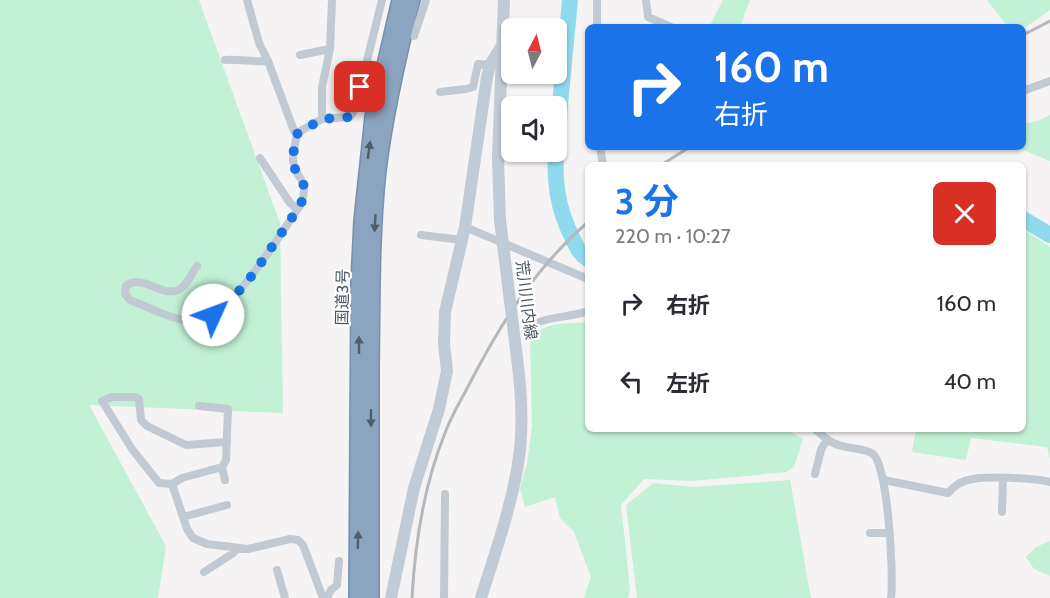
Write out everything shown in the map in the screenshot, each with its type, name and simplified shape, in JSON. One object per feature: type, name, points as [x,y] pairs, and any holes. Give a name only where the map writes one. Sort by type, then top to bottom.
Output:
[{"type":"highway","name":"国道3号","points":[[357,598],[359,282],[362,221],[373,117],[400,0]]},
{"type":"highway","name":"国道3号","points":[[371,598],[372,282],[378,170],[395,70],[412,0]]},
{"type":"main road","name":"荒川川内線","points":[[503,18],[504,0]]},
{"type":"main road","name":"荒川川内線","points":[[481,598],[511,497],[520,450],[521,404],[501,220],[498,158],[501,47]]},
{"type":"main road","points":[[391,598],[414,488],[439,409],[447,371],[444,344],[445,312],[465,227],[490,65],[501,47]]},
{"type":"street","points":[[197,266],[178,291],[170,292],[137,282],[126,286],[125,294],[130,300],[177,318],[202,320],[213,315],[239,291],[254,273],[304,195],[305,184],[293,160],[297,134],[268,61],[258,43],[247,0]]},
{"type":"street","points":[[322,119],[322,87],[330,49],[332,0]]},
{"type":"street","points":[[297,134],[322,119],[350,117],[355,109],[382,0]]},
{"type":"street","points":[[414,36],[426,0]]},
{"type":"street","points":[[597,0],[597,24]]},
{"type":"street","points":[[646,0],[647,24]]},
{"type":"street","points":[[648,17],[664,24]]},
{"type":"street","points":[[300,55],[330,49]]},
{"type":"street","points":[[225,60],[268,61]]},
{"type":"street","points":[[440,92],[473,87],[478,64],[490,65]]},
{"type":"street","points":[[1026,90],[1050,81]]},
{"type":"street","points":[[260,158],[297,209]]},
{"type":"street","points":[[465,227],[585,278]]},
{"type":"street","points":[[421,235],[462,240]]},
{"type":"street","points":[[529,329],[533,324],[542,321],[585,312]]},
{"type":"street","points":[[222,467],[183,478],[172,484],[159,483],[132,449],[102,401],[112,397],[136,397],[139,399],[141,420],[147,426],[186,445],[227,442]]},
{"type":"street","points":[[199,406],[228,409],[226,460],[222,467],[225,480]]},
{"type":"street","points":[[818,432],[840,446],[871,452],[883,472],[890,533],[891,598]]},
{"type":"street","points":[[816,474],[820,450],[826,439]]},
{"type":"street","points":[[884,480],[948,493],[956,484],[973,479],[1003,478],[1050,482]]},
{"type":"street","points":[[1002,512],[1003,478]]},
{"type":"street","points":[[172,484],[187,529],[193,538],[207,544],[237,549],[248,549],[290,539],[298,540],[303,545],[324,598]]},
{"type":"street","points":[[444,598],[445,494]]},
{"type":"street","points":[[183,517],[227,505]]},
{"type":"street","points":[[870,533],[890,533]]},
{"type":"street","points":[[204,572],[237,549]]},
{"type":"street","points":[[311,598],[324,598],[337,585],[339,561]]},
{"type":"street","points":[[278,570],[285,598]]},
{"type":"green space","points":[[0,0],[199,0],[280,223],[283,413],[89,405],[166,546],[158,598],[0,598]]},
{"type":"green space","points":[[723,0],[750,0],[741,24],[711,24]]},
{"type":"green space","points":[[987,0],[1050,0],[1050,10],[1026,27],[1026,24],[1006,24]]},
{"type":"green space","points":[[1050,115],[1050,161],[1023,150],[1026,150],[1026,123]]},
{"type":"green space","points":[[1026,231],[1050,247],[1050,459],[1047,447],[971,438],[966,460],[912,452],[915,432],[1026,432]]},
{"type":"green space","points":[[585,322],[585,432],[791,432],[803,439],[794,467],[786,472],[693,481],[644,479],[621,505],[630,589],[628,598],[584,598],[591,577],[574,532],[560,518],[555,497],[525,507],[520,488],[527,463],[532,426],[530,339],[542,329]]},
{"type":"green space","points":[[790,480],[811,598],[637,598],[626,505],[653,483],[695,487]]},
{"type":"green space","points":[[1050,541],[1050,576],[1034,569],[1026,557],[1036,547]]},
{"type":"waterway","points":[[561,96],[570,0]]},
{"type":"waterway","points":[[556,162],[556,185],[563,216],[578,250],[585,257]]},
{"type":"waterway","points":[[1026,221],[1050,235]]},
{"type":"railway","points":[[1026,33],[1050,21]]},
{"type":"railway","points":[[666,162],[685,150]]},
{"type":"railway","points":[[412,598],[415,556],[426,493],[451,419],[496,336],[522,295],[553,257],[585,225]]},
{"type":"route","points":[[213,315],[239,291],[254,273],[300,206],[305,184],[293,160],[297,134],[322,119],[350,117],[355,109],[360,87]]}]
